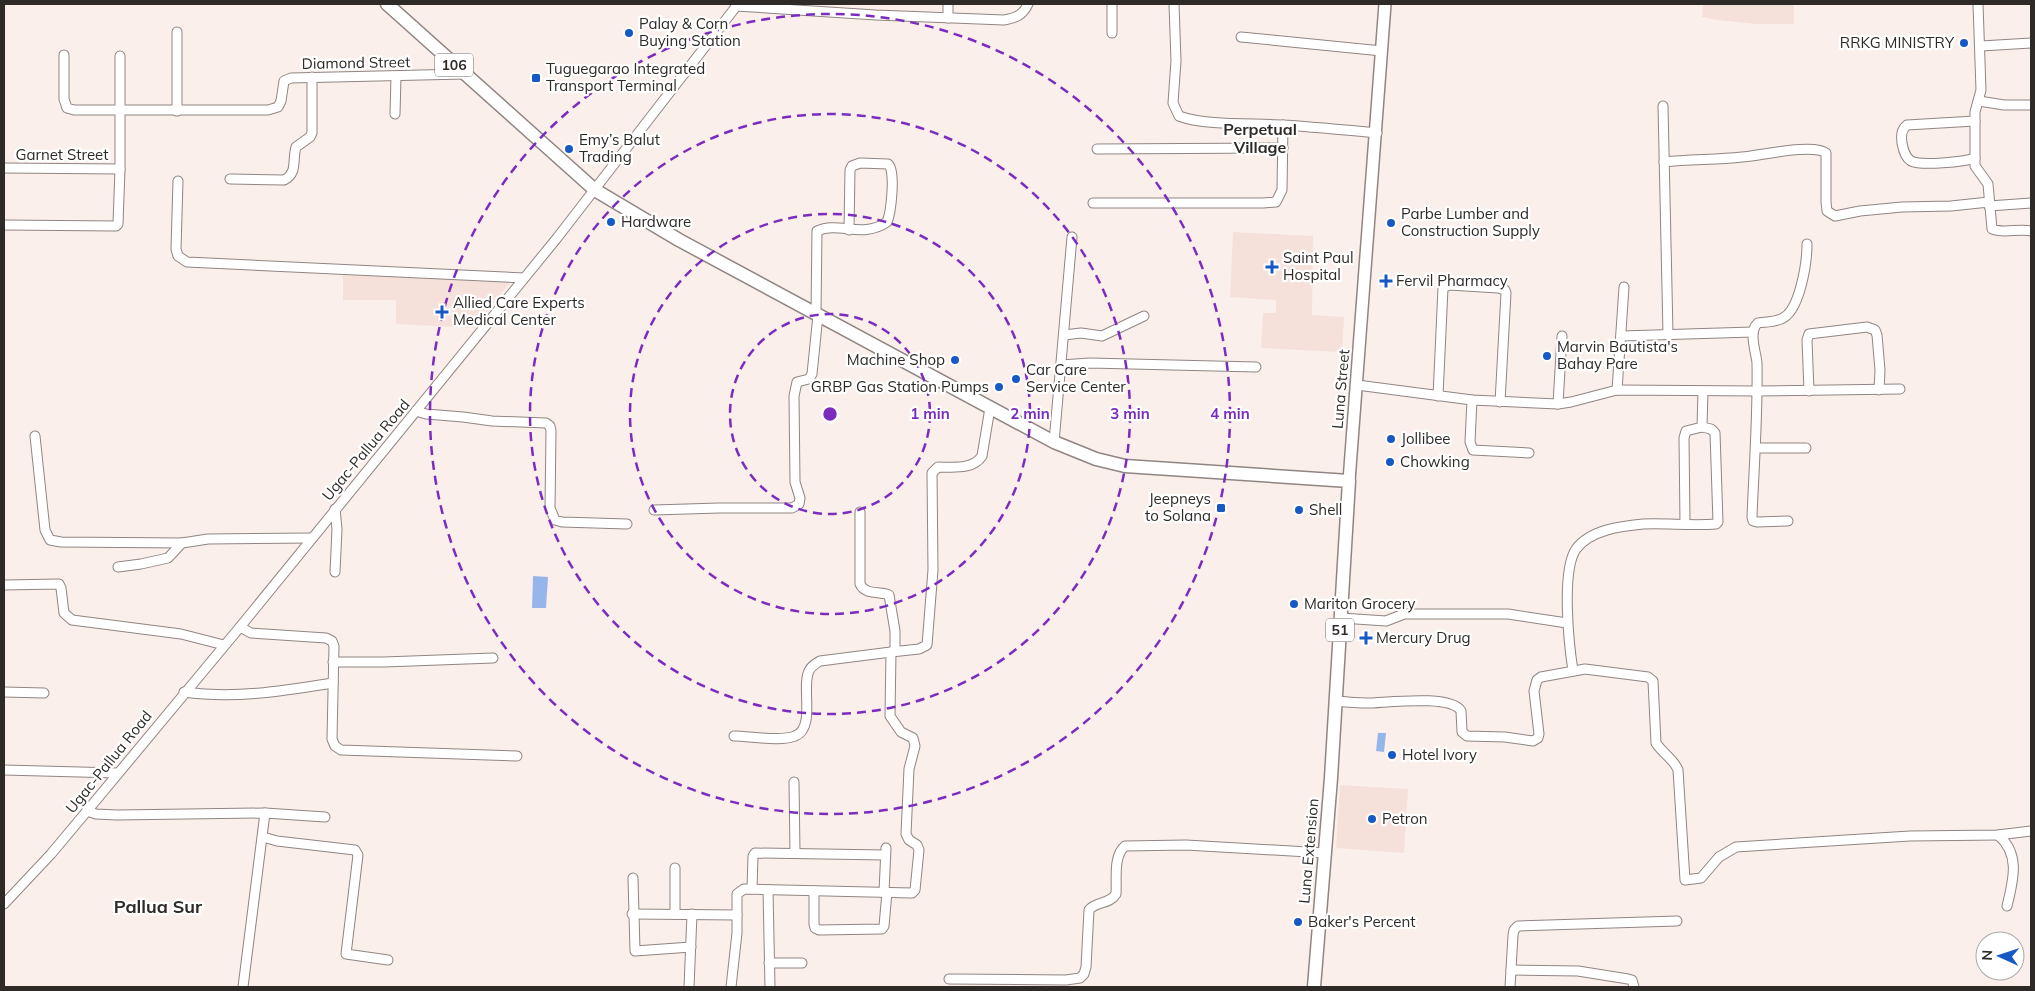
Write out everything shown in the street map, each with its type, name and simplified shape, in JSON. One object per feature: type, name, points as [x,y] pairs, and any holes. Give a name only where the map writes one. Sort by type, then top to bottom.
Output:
[{"type":"highway","name":"106","points":[[387,4],[595,190],[679,240],[1054,442],[1096,459],[1125,466],[1349,481]]},
{"type":"highway","name":"Luna Street","points":[[1331,778],[1349,481]]},
{"type":"highway","name":"Luna Extension","points":[[1314,987],[1331,778]]},
{"type":"main road","name":"Luna Street","points":[[1349,481],[1358,385],[1385,4]]},
{"type":"street","points":[[948,4],[948,18]]},
{"type":"street","points":[[737,5],[1004,20],[1016,18],[1028,4]]},
{"type":"street","points":[[1112,4],[1112,32]]},
{"type":"street","points":[[1174,4],[1176,61],[1173,103],[1179,116],[1187,119],[1376,133]]},
{"type":"street","points":[[1978,4],[1981,90],[1975,112],[1975,158],[1977,171],[1988,184],[1990,227],[1994,230],[2031,231]]},
{"type":"street","name":"Ugac-Pallua Road","points":[[4,904],[51,854],[240,627],[595,190],[737,5]]},
{"type":"street","points":[[177,32],[177,110]]},
{"type":"street","points":[[1241,37],[1382,51]]},
{"type":"street","points":[[1980,46],[2031,43]]},
{"type":"street","name":"Diamond Street","points":[[64,55],[64,99],[67,108],[121,111],[273,109],[281,102],[284,81],[287,78],[465,74]]},
{"type":"street","points":[[4,225],[116,226],[119,222],[120,56]]},
{"type":"street","points":[[230,179],[284,180],[294,172],[296,148],[312,133],[312,77]]},
{"type":"street","points":[[395,114],[396,77]]},
{"type":"street","points":[[1979,101],[2004,105],[2031,104]]},
{"type":"street","points":[[1663,106],[1668,334]]},
{"type":"street","points":[[1975,121],[1907,125],[1902,131],[1904,150],[1909,158],[1915,162],[1958,162],[1975,158]]},
{"type":"street","points":[[1092,204],[1263,204],[1276,202],[1282,190],[1284,125]]},
{"type":"street","points":[[1097,149],[1283,148]]},
{"type":"street","points":[[1664,162],[1742,158],[1798,150],[1824,151],[1826,153],[1827,211],[1835,216],[1860,211],[1902,207],[2031,203]]},
{"type":"street","points":[[654,510],[792,508],[799,504],[800,498],[795,482],[794,396],[797,382],[809,379],[812,374],[817,314],[817,231],[827,229],[849,230],[878,229],[887,222],[891,209],[892,170],[888,164],[860,163],[852,166],[850,170],[849,230]]},
{"type":"street","name":"Garnet Street","points":[[4,168],[120,169]]},
{"type":"street","points":[[178,182],[176,250],[182,260],[187,262],[524,278]]},
{"type":"street","points":[[1054,442],[1072,238]]},
{"type":"street","points":[[1788,522],[1753,521],[1757,391],[1756,351],[1753,332],[1758,323],[1782,319],[1789,311],[1806,273],[1808,244]]},
{"type":"street","points":[[1438,396],[1443,288],[1449,285],[1498,288],[1505,290],[1506,293],[1500,402]]},
{"type":"street","points":[[1617,390],[1624,287]]},
{"type":"street","points":[[1064,335],[1102,336],[1144,316]]},
{"type":"street","points":[[1809,391],[1807,340],[1809,334],[1867,327],[1875,330],[1877,335],[1880,370],[1879,390]]},
{"type":"street","points":[[1621,336],[1753,332]]},
{"type":"street","points":[[1558,404],[1562,336]]},
{"type":"street","points":[[1061,365],[1090,363],[1256,367]]},
{"type":"street","points":[[1358,385],[1472,400],[1558,404],[1617,390],[1809,391],[1900,389]]},
{"type":"street","points":[[1702,427],[1703,390]]},
{"type":"street","points":[[1472,400],[1470,442],[1473,450],[1528,453]]},
{"type":"street","points":[[734,736],[786,738],[796,736],[805,726],[808,673],[820,661],[924,648],[928,642],[933,570],[932,473],[938,467],[969,466],[979,461],[982,456],[990,408]]},
{"type":"street","points":[[416,411],[426,414],[492,421],[546,423],[550,426],[551,431],[550,508],[555,520],[562,522],[627,524]]},
{"type":"street","points":[[1573,671],[1567,622],[1567,600],[1572,558],[1576,549],[1584,542],[1619,526],[1685,523],[1716,524],[1718,522],[1715,433],[1711,429],[1702,427],[1686,431],[1684,438],[1685,523]]},
{"type":"street","points":[[35,436],[45,530],[50,540],[62,542],[182,543],[208,539],[312,538]]},
{"type":"street","points":[[1756,448],[1806,448]]},
{"type":"street","points":[[334,509],[337,529],[335,572]]},
{"type":"street","points":[[731,987],[737,933],[737,894],[744,889],[912,893],[915,890],[919,850],[917,845],[908,840],[906,834],[909,769],[915,746],[914,738],[901,732],[890,716],[895,631],[889,595],[866,591],[862,589],[860,584],[860,512]]},
{"type":"street","points":[[118,567],[168,558],[182,543]]},
{"type":"street","points":[[4,585],[59,584],[64,613],[72,620],[181,634],[224,645]]},
{"type":"street","points":[[1341,618],[1386,621],[1404,614],[1508,614],[1567,622]]},
{"type":"street","points":[[240,627],[251,633],[329,639],[334,646],[332,739],[335,746],[341,750],[517,756]]},
{"type":"street","points":[[333,662],[366,663],[493,658]]},
{"type":"street","points":[[1336,701],[1366,703],[1403,700],[1455,705],[1461,711],[1462,732],[1467,736],[1505,737],[1533,741],[1538,738],[1539,734],[1534,691],[1537,680],[1541,677],[1585,669],[1648,677],[1653,681],[1656,743],[1661,751],[1675,762],[1678,770],[1685,880],[1701,878],[1719,857],[1736,847],[1910,836],[1998,835],[2031,831]]},
{"type":"street","points":[[184,692],[215,696],[268,694],[333,683]]},
{"type":"street","points":[[4,692],[44,693]]},
{"type":"street","points":[[4,770],[117,773]]},
{"type":"street","points":[[794,782],[795,853]]},
{"type":"street","points":[[87,811],[96,814],[116,815],[265,813],[325,817]]},
{"type":"street","points":[[243,987],[265,813]]},
{"type":"street","points":[[1998,835],[2009,846],[2014,863],[2013,883],[2007,906]]},
{"type":"street","points":[[263,837],[284,842],[355,850],[358,856],[346,954],[388,960]]},
{"type":"street","points":[[949,979],[998,978],[1048,981],[1080,978],[1084,974],[1086,967],[1089,910],[1092,906],[1113,898],[1116,894],[1118,857],[1120,850],[1125,846],[1186,845],[1324,853]]},
{"type":"street","points":[[752,889],[753,856],[755,853],[885,852],[884,926],[882,929],[819,930],[815,928],[814,891]]},
{"type":"street","points":[[674,868],[675,914]]},
{"type":"street","points":[[633,878],[632,914],[635,951],[691,947]]},
{"type":"street","points":[[768,890],[770,987]]},
{"type":"street","points":[[632,914],[737,915]]},
{"type":"street","points":[[689,987],[692,914]]},
{"type":"street","points":[[1510,987],[1513,935],[1514,930],[1518,926],[1677,921]]},
{"type":"street","points":[[769,963],[802,963]]},
{"type":"street","points":[[1511,970],[1578,971],[1632,980],[1634,987]]},
{"type":"shaded area","points":[[1703,4],[1794,4],[1794,24],[1757,24],[1702,17]]},
{"type":"shaded area","name":"Saint Paul Hospital","points":[[1233,232],[1313,236],[1312,315],[1344,317],[1342,352],[1261,348],[1263,313],[1276,313],[1276,300],[1230,297]]},
{"type":"shaded area","name":"Allied Care Experts Medical Center","points":[[343,275],[511,281],[474,328],[396,324],[396,300],[343,300]]},
{"type":"shaded area","name":"Petron","points":[[1340,785],[1408,789],[1404,853],[1336,848]]},
{"type":"water","points":[[533,576],[548,577],[546,608],[532,608]]},
{"type":"water","points":[[1378,733],[1386,733],[1384,752],[1376,751]]},
{"type":"place","name":"Palay & Corn Buying Station","points":[[629,33]]},
{"type":"place","name":"RRKG MINISTRY","points":[[1964,43]]},
{"type":"place","name":"Tuguegarao Integrated Transport Terminal","points":[[536,78]]},
{"type":"place","name":"Emy’s Balut Trading","points":[[569,149]]},
{"type":"place","name":"Hardware","points":[[611,222]]},
{"type":"place","name":"Parbe Lumber and Construction Supply","points":[[1391,223]]},
{"type":"place","name":"Saint Paul Hospital","points":[[1272,267]]},
{"type":"place","name":"Fervil Pharmacy","points":[[1386,281]]},
{"type":"place","name":"Allied Care Experts Medical Center","points":[[442,312]]},
{"type":"place","name":"Marvin Bautista's Bahay Pare","points":[[1547,356]]},
{"type":"place","name":"Machine Shop","points":[[955,360]]},
{"type":"place","name":"Car Care Service Center","points":[[1016,379]]},
{"type":"place","name":"GRBP Gas Station Pumps","points":[[999,387]]},
{"type":"place","name":"Jollibee","points":[[1391,439]]},
{"type":"place","name":"Chowking","points":[[1390,462]]},
{"type":"place","name":"Jeepneys to Solana","points":[[1221,508]]},
{"type":"place","name":"Shell","points":[[1299,510]]},
{"type":"place","name":"Mariton Grocery","points":[[1294,604]]},
{"type":"place","name":"Mercury Drug","points":[[1366,638]]},
{"type":"place","name":"Hotel Ivory","points":[[1392,755]]},
{"type":"place","name":"Petron","points":[[1372,819]]},
{"type":"place","name":"Baker's Percent","points":[[1298,922]]},
{"type":"district","name":"Perpetual Village","points":[[1260,138]]},
{"type":"district","name":"Pallua Sur","points":[[158,907]]}]
